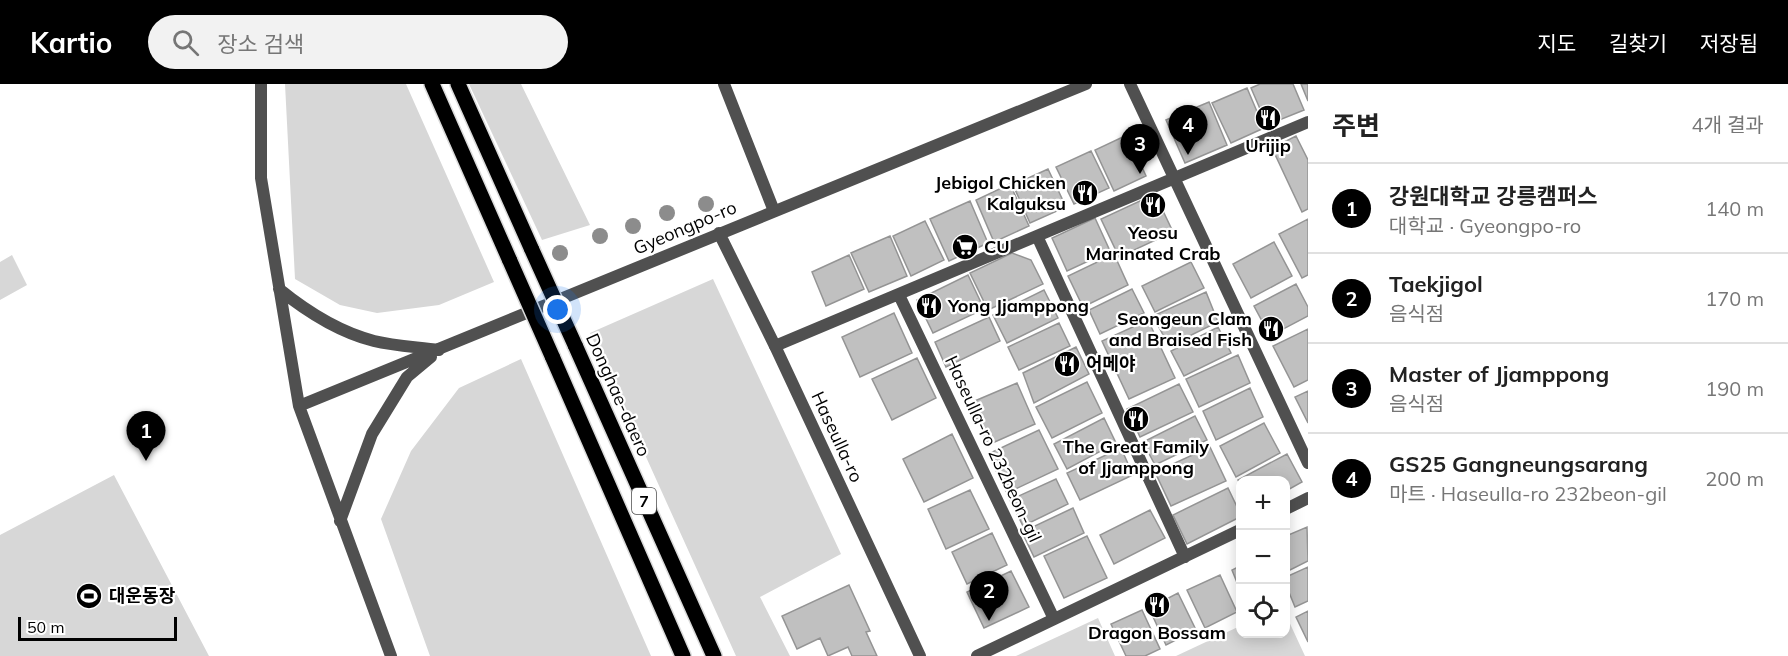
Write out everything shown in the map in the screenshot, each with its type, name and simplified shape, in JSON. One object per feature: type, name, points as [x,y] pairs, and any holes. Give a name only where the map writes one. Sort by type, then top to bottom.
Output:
[{"type":"main road","name":"7","points":[[432,84],[682,656]]},
{"type":"main road","name":"Donghae-daero","points":[[458,84],[714,656]]},
{"type":"street","points":[[261,84],[261,178],[299,406],[391,656]]},
{"type":"street","points":[[723,84],[774,211]]},
{"type":"street","name":"Gyeongpo-ro","points":[[299,406],[1086,84]]},
{"type":"street","points":[[1130,84],[1308,463]]},
{"type":"street","points":[[775,346],[1174,178],[1307,125]]},
{"type":"street","name":"Haseulla-ro","points":[[719,233],[775,346],[920,656]]},
{"type":"street","points":[[1037,236],[1185,557]]},
{"type":"street","points":[[279,289],[336,326],[364,337],[440,350]]},
{"type":"street","name":"Haseulla-ro 232beon-gil","points":[[899,294],[1054,619]]},
{"type":"street","points":[[340,521],[372,434],[407,377],[440,350]]},
{"type":"street","points":[[1290,507],[1308,498]]},
{"type":"street","points":[[977,656],[1236,532]]},
{"type":"shaded area","points":[[285,84],[406,84],[494,282],[439,305],[377,313],[340,305],[295,279]]},
{"type":"shaded area","points":[[469,84],[521,84],[590,225],[542,240]]},
{"type":"shaded area","points":[[12,255],[27,285],[0,300],[0,262]]},
{"type":"shaded area","points":[[713,279],[841,554],[760,597],[790,656],[736,656],[590,333]]},
{"type":"shaded area","points":[[521,359],[651,656],[430,656],[381,519],[411,451],[459,388]]},
{"type":"shaded area","name":"대운동장","points":[[114,475],[209,656],[0,656],[0,535]]},
{"type":"shaded area","points":[[1098,618],[1115,656],[1016,656]]},
{"type":"shaded area","points":[[1290,624],[1305,656],[1176,656],[1236,628],[1236,638],[1290,638]]},
{"type":"building","points":[[1260,84],[1293,84],[1304,110],[1267,125],[1251,88]]},
{"type":"building","points":[[1301,84],[1308,84],[1308,101]]},
{"type":"building","points":[[1247,88],[1264,128],[1231,143],[1212,103]]},
{"type":"building","points":[[1209,102],[1227,145],[1185,163],[1166,120]]},
{"type":"building","points":[[1127,135],[1146,176],[1114,191],[1095,150]]},
{"type":"building","points":[[1296,136],[1308,160],[1308,209],[1302,212],[1272,148]]},
{"type":"building","points":[[1091,151],[1109,188],[1074,204],[1056,167]]},
{"type":"building","points":[[1048,169],[1066,207],[1030,223],[1013,185]]},
{"type":"building","points":[[1010,184],[1029,226],[994,242],[976,200]]},
{"type":"building","points":[[1155,194],[1173,232],[1119,257],[1101,219]]},
{"type":"building","points":[[970,201],[988,243],[949,261],[930,219]]},
{"type":"building","points":[[1095,218],[1110,251],[1067,271],[1052,238]]},
{"type":"building","points":[[1308,219],[1308,275],[1302,278],[1279,234]]},
{"type":"building","points":[[925,221],[944,260],[911,276],[893,236]]},
{"type":"building","points":[[890,236],[907,276],[869,292],[851,253]]},
{"type":"building","points":[[1274,242],[1292,276],[1251,298],[1233,264]]},
{"type":"building","points":[[1012,253],[1031,260],[1043,284],[988,310],[970,273]]},
{"type":"building","points":[[1114,254],[1128,285],[1083,307],[1068,276]]},
{"type":"building","points":[[849,255],[864,289],[826,306],[812,272]]},
{"type":"building","points":[[1191,262],[1204,288],[1155,312],[1142,286]]},
{"type":"building","points":[[968,275],[984,309],[933,333],[917,300]]},
{"type":"building","points":[[1296,284],[1308,307],[1308,316],[1270,336],[1254,306]]},
{"type":"building","points":[[1132,289],[1144,313],[1100,334],[1089,310]]},
{"type":"building","points":[[1044,290],[1058,318],[1007,343],[993,315]]},
{"type":"building","points":[[1206,292],[1218,322],[1169,346],[1153,316]]},
{"type":"building","points":[[894,313],[912,353],[860,377],[842,337]]},
{"type":"building","points":[[989,317],[1000,341],[946,367],[935,342]]},
{"type":"building","points":[[1148,320],[1175,378],[1129,399],[1102,341]]},
{"type":"building","points":[[1059,323],[1070,346],[1019,370],[1008,347]]},
{"type":"building","points":[[1218,327],[1231,353],[1184,376],[1171,351]]},
{"type":"building","points":[[1308,329],[1308,380],[1294,387],[1273,346]]},
{"type":"building","points":[[1076,347],[1089,374],[1034,403],[1023,373]]},
{"type":"building","points":[[1238,355],[1250,383],[1199,407],[1186,379]]},
{"type":"building","points":[[917,358],[936,398],[892,420],[872,379]]},
{"type":"building","points":[[1087,382],[1102,413],[1052,438],[1036,407]]},
{"type":"building","points":[[1017,383],[1035,424],[988,445],[970,403]]},
{"type":"building","points":[[1179,384],[1193,412],[1140,437],[1127,409]]},
{"type":"building","points":[[1250,388],[1263,417],[1216,440],[1203,411]]},
{"type":"building","points":[[1308,391],[1308,423],[1295,397]]},
{"type":"building","points":[[1195,416],[1207,440],[1155,465],[1143,442]]},
{"type":"building","points":[[1104,418],[1116,443],[1067,469],[1054,444]]},
{"type":"building","points":[[1264,423],[1280,453],[1236,477],[1220,446]]},
{"type":"building","points":[[1039,430],[1058,469],[1007,493],[988,454]]},
{"type":"building","points":[[952,434],[973,478],[924,502],[903,459]]},
{"type":"building","points":[[1210,447],[1226,481],[1171,506],[1155,472]]},
{"type":"building","points":[[1121,448],[1133,475],[1080,500],[1067,473]]},
{"type":"building","points":[[1287,454],[1302,482],[1290,489],[1290,476],[1246,476]]},
{"type":"building","points":[[1056,479],[1068,504],[1023,526],[1010,500]]},
{"type":"building","points":[[1228,488],[1236,505],[1236,519],[1187,544],[1173,515]]},
{"type":"building","points":[[970,490],[989,529],[946,549],[928,509]]},
{"type":"building","points":[[1073,508],[1084,533],[1034,557],[1022,532]]},
{"type":"building","points":[[1150,510],[1165,538],[1114,564],[1100,535]]},
{"type":"building","points":[[1307,527],[1308,561],[1290,570],[1290,534]]},
{"type":"building","points":[[992,533],[1007,565],[967,584],[952,552]]},
{"type":"building","points":[[1087,536],[1107,578],[1064,598],[1044,556]]},
{"type":"building","points":[[1308,567],[1308,601],[1295,607],[1290,595],[1290,575]]},
{"type":"building","points":[[1236,568],[1236,580],[1232,570]]},
{"type":"building","points":[[1011,571],[1029,607],[984,628],[967,592]]},
{"type":"building","points":[[1220,575],[1236,612],[1205,628],[1187,590]]},
{"type":"building","points":[[849,585],[870,631],[866,632],[877,656],[852,656],[848,647],[828,656],[820,638],[797,649],[782,616]]},
{"type":"building","points":[[1178,593],[1196,630],[1166,645],[1149,608]]},
{"type":"building","points":[[1142,610],[1160,649],[1145,656],[1126,656],[1111,624]]},
{"type":"building","points":[[1308,611],[1308,642],[1296,617]]},
{"type":"place","name":"Urijip","points":[[1268,118]]},
{"type":"place","name":"GS25 Gangneungsarang","points":[[1188,155]]},
{"type":"place","name":"Master of Jjamppong","points":[[1140,174]]},
{"type":"place","name":"Jebigol Chicken Kalguksu","points":[[1085,193]]},
{"type":"place","name":"Yeosu Marinated Crab","points":[[1153,205]]},
{"type":"place","name":"CU","points":[[965,247]]},
{"type":"place","name":"Yong Jjamppong","points":[[929,306]]},
{"type":"place","name":"Seongeun Clam and Braised Fish","points":[[1271,329]]},
{"type":"place","name":"어메야","points":[[1067,364]]},
{"type":"place","name":"The Great Family of Jjamppong","points":[[1136,419]]},
{"type":"place","name":"강원대학교 강릉캠퍼스","points":[[146,461]]},
{"type":"place","name":"대운동장","points":[[89,596]]},
{"type":"place","name":"Dragon Bossam","points":[[1157,605]]},
{"type":"place","name":"Taekjigol","points":[[989,621]]}]
